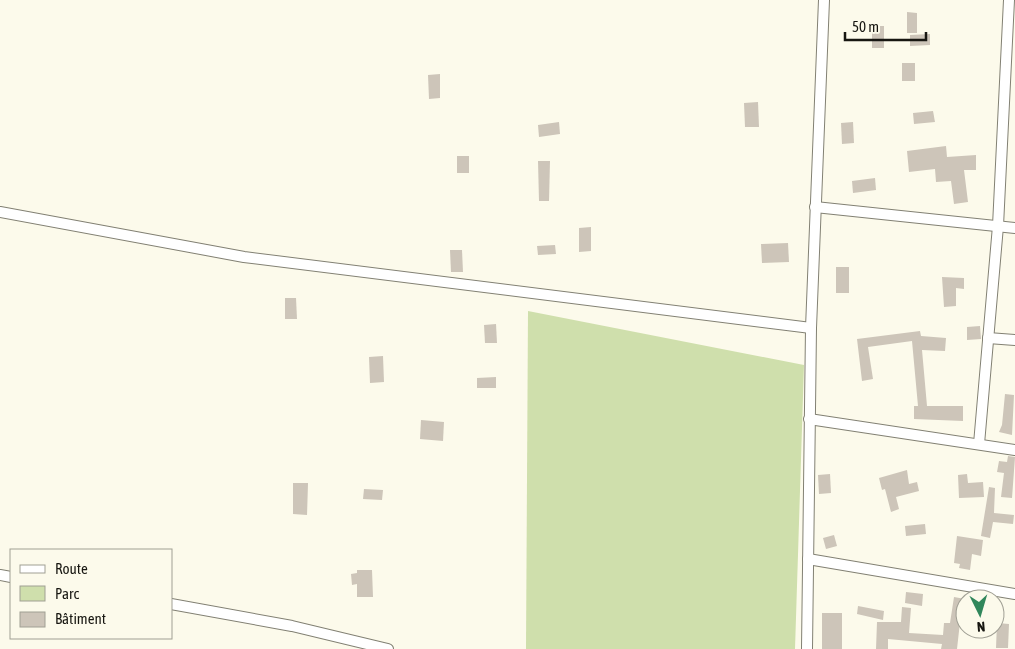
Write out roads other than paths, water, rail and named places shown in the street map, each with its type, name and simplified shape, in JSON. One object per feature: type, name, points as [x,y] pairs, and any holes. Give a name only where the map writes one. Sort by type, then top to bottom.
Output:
[{"type":"street","points":[[807,649],[811,328],[824,0]]},
{"type":"street","points":[[979,444],[998,226],[1009,0]]},
{"type":"street","points":[[815,207],[1015,228]]},
{"type":"street","points":[[0,212],[244,257],[811,328]]},
{"type":"street","points":[[988,338],[1015,340]]},
{"type":"street","points":[[809,419],[1015,450]]},
{"type":"street","points":[[808,559],[1015,594]]},
{"type":"street","points":[[172,604],[292,626],[388,649]]}]
